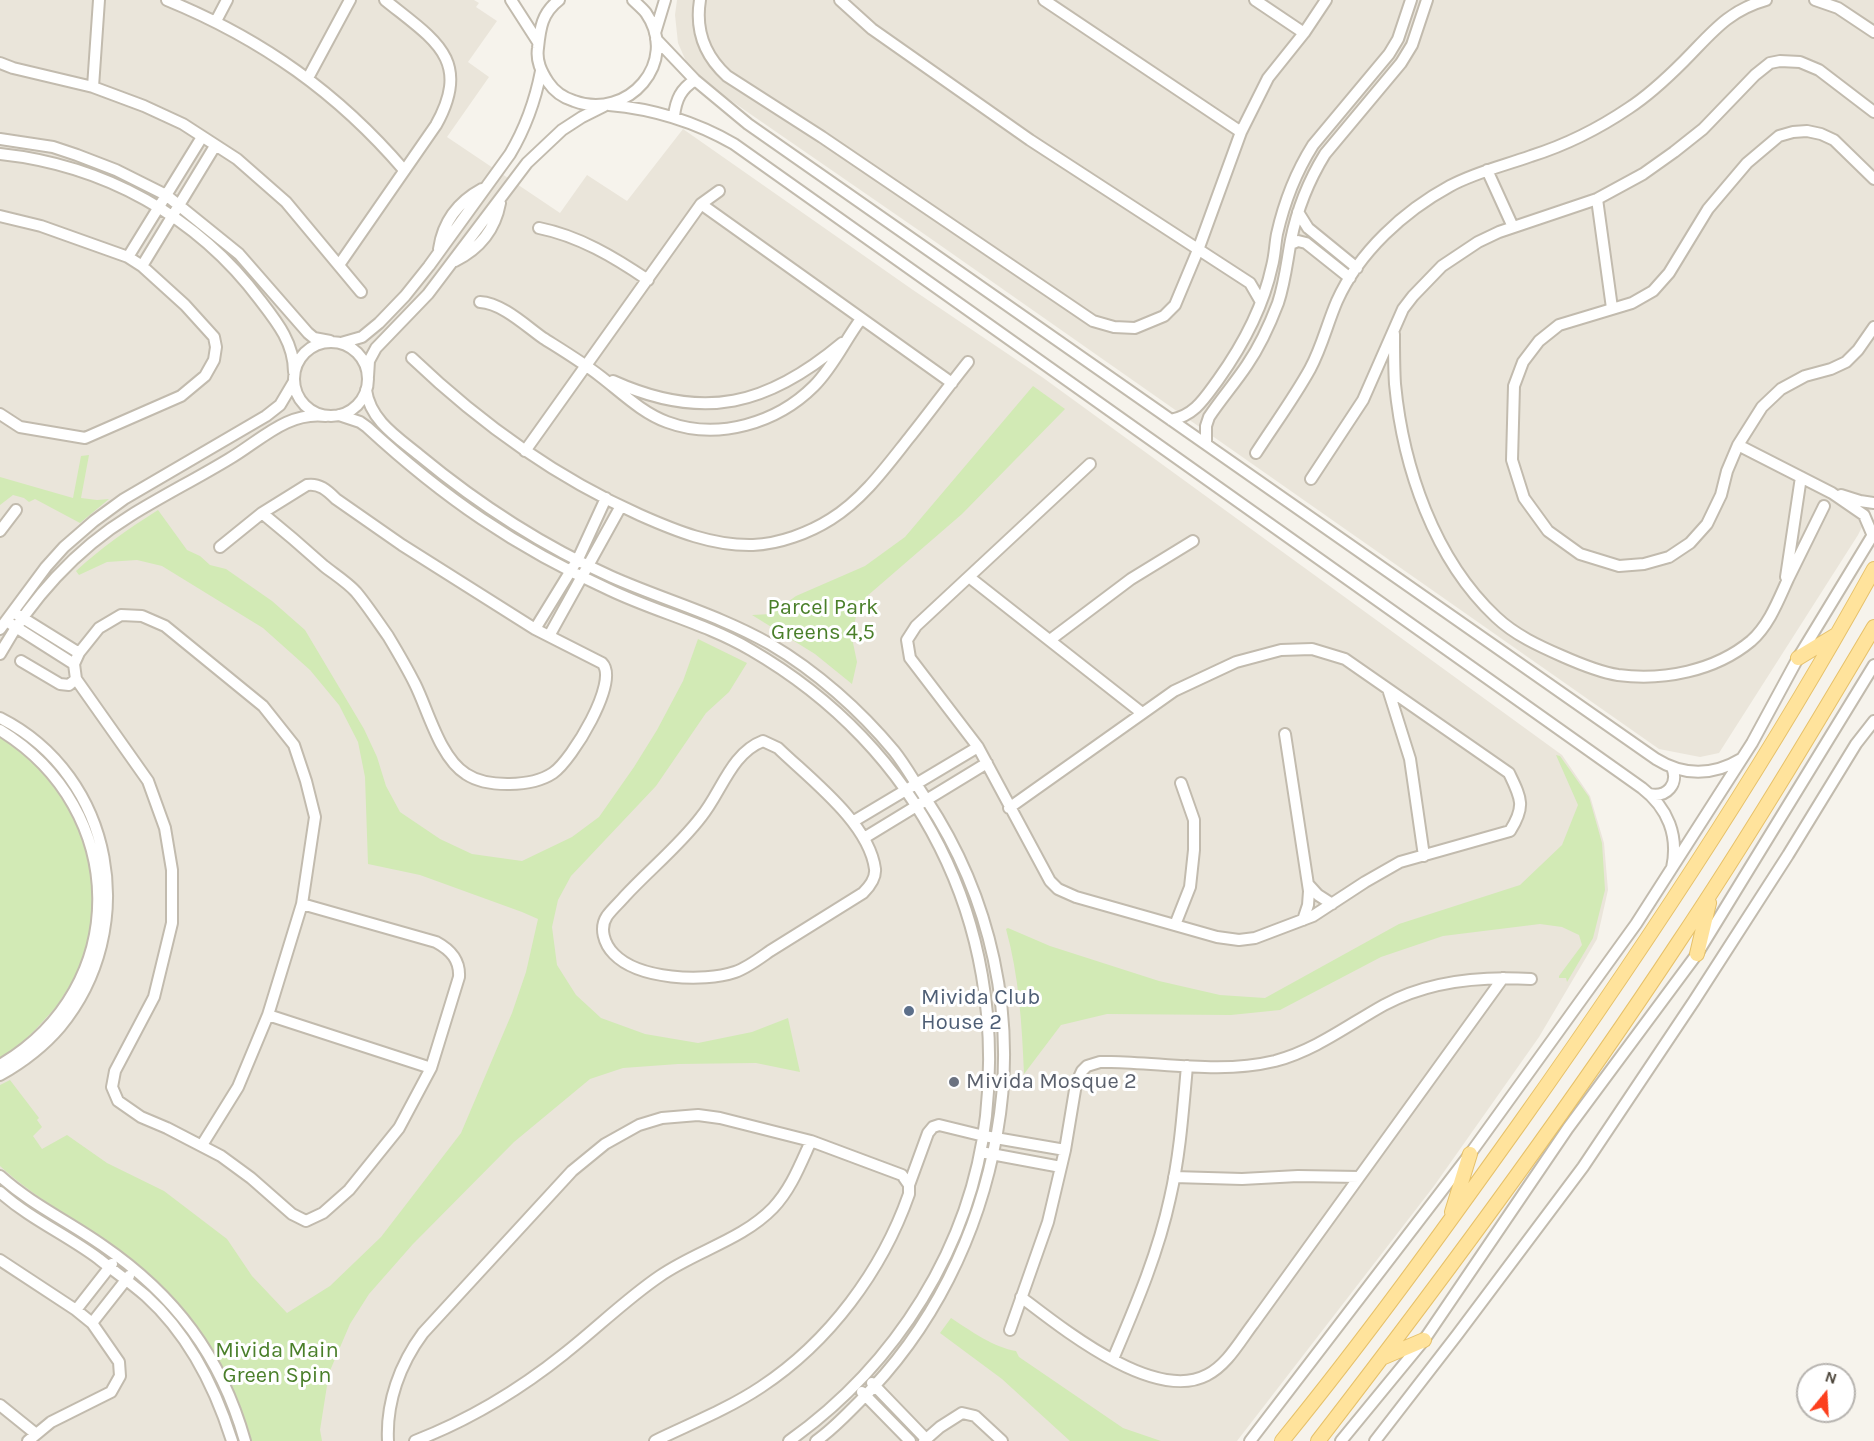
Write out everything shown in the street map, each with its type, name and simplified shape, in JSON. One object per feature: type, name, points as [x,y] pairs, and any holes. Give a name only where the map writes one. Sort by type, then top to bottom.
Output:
[{"type":"main road","points":[[1282,1441],[1448,1225],[1653,933],[1700,861],[1838,634],[1874,569]]},
{"type":"main road","points":[[1318,1441],[1382,1358],[1597,1063],[1711,893],[1874,627]]},
{"type":"main road","points":[[1798,658],[1838,634]]},
{"type":"main road","points":[[1697,954],[1711,893]]},
{"type":"main road","points":[[1448,1225],[1470,1154]]},
{"type":"main road","points":[[1382,1358],[1424,1340]]},
{"type":"street","points":[[93,87],[99,0]]},
{"type":"street","points":[[167,0],[216,21],[266,49],[308,78],[357,120],[404,171]]},
{"type":"street","points":[[216,21],[226,0]]},
{"type":"street","points":[[308,78],[350,0]]},
{"type":"street","points":[[339,265],[436,125],[445,107],[451,86],[446,55],[438,44],[386,0]]},
{"type":"street","points":[[511,0],[538,42]]},
{"type":"street","points":[[559,0],[552,5],[541,22],[537,56],[541,71],[552,87],[567,99],[585,105],[642,109],[674,116],[734,144],[1649,794],[1666,815],[1672,832],[1674,850],[1672,868]]},
{"type":"street","points":[[633,0],[646,14],[655,36],[695,80],[748,124],[1656,759],[1672,767],[1707,772],[1725,768],[1741,759]]},
{"type":"street","points":[[339,415],[360,402],[366,390],[369,361],[376,348],[414,310],[527,163],[544,146],[582,117],[626,99],[640,88],[650,74],[655,57],[655,36],[665,0]]},
{"type":"street","points":[[700,0],[702,41],[715,64],[728,76],[1093,321],[1114,327],[1135,328],[1164,316],[1175,305],[1198,250],[1241,132],[1268,78],[1304,33],[1326,0]]},
{"type":"street","points":[[840,0],[872,29],[1020,133],[1250,283],[1261,302]]},
{"type":"street","points":[[1044,0],[1241,132]]},
{"type":"street","points":[[1255,0],[1304,33]]},
{"type":"street","points":[[1171,420],[1181,418],[1198,408],[1236,355],[1261,302],[1272,266],[1277,234],[1294,179],[1313,146],[1389,54],[1398,39],[1411,0]]},
{"type":"street","points":[[1206,444],[1206,426],[1209,417],[1249,363],[1265,334],[1281,291],[1298,212],[1308,185],[1325,154],[1401,63],[1412,45],[1426,0]]},
{"type":"street","points":[[1256,453],[1310,369],[1320,349],[1336,303],[1354,273],[1366,256],[1402,219],[1450,186],[1487,170],[1583,137],[1611,121],[1662,82],[1732,14],[1766,0]]},
{"type":"street","points":[[1815,0],[1838,8],[1874,32]]},
{"type":"street","points":[[1311,479],[1363,400],[1377,373],[1397,318],[1413,296],[1442,267],[1478,242],[1513,226],[1597,199],[1643,174],[1674,153],[1702,129],[1762,68],[1770,63],[1790,61],[1809,65],[1819,70],[1874,112]]},
{"type":"street","points":[[0,63],[93,87],[144,106],[183,124],[237,159],[286,202],[361,292]]},
{"type":"street","points":[[3,638],[12,611],[58,554],[94,521],[131,495],[266,416],[280,405],[294,378],[297,363],[311,347],[362,337],[380,323],[420,278],[522,135],[534,104],[541,71]]},
{"type":"street","points":[[674,116],[679,95],[695,80]]},
{"type":"street","points":[[1362,84],[1375,93]]},
{"type":"street","points":[[1874,178],[1834,140],[1821,134],[1807,131],[1779,135],[1747,163],[1708,209],[1662,283],[1643,298],[1559,325],[1539,341],[1523,362],[1514,386],[1512,460],[1524,498],[1548,531],[1580,554],[1619,566],[1644,564],[1669,556],[1690,543],[1707,524],[1721,495],[1727,471],[1738,445],[1762,407],[1781,389],[1805,376],[1846,362],[1858,350],[1874,327]]},
{"type":"street","points":[[128,257],[202,137]]},
{"type":"street","points":[[0,139],[53,147],[78,155],[116,170],[166,195],[239,254],[314,338],[336,342],[358,354],[365,365],[368,377]]},
{"type":"street","points":[[142,266],[215,146]]},
{"type":"street","points":[[0,154],[39,160],[96,177],[159,206],[194,231],[219,253],[257,296],[288,340],[293,358],[296,393],[303,404],[313,412],[326,416]]},
{"type":"street","points":[[1487,170],[1513,226]]},
{"type":"street","points":[[438,253],[445,226],[453,214],[467,199],[485,188]]},
{"type":"street","points":[[525,451],[701,204],[719,191]]},
{"type":"street","points":[[452,262],[476,248],[486,237],[496,218],[501,197]]},
{"type":"street","points":[[1597,199],[1612,308]]},
{"type":"street","points":[[476,200],[491,210]]},
{"type":"street","points":[[701,204],[952,383]]},
{"type":"street","points":[[1298,212],[1308,228],[1354,273]]},
{"type":"street","points":[[0,216],[41,226],[128,257],[142,266],[185,305],[214,337],[216,347],[214,360],[205,376],[181,396],[85,438],[20,427],[0,414]]},
{"type":"street","points":[[539,228],[583,242],[613,257],[648,280]]},
{"type":"street","points":[[1291,244],[1298,241],[1306,243],[1354,273]]},
{"type":"street","points":[[446,243],[459,253]]},
{"type":"street","points":[[480,302],[505,311],[634,402],[668,422],[689,428],[732,428],[769,417],[800,399],[817,384],[861,318]]},
{"type":"street","points":[[1394,327],[1395,384],[1404,439],[1419,494],[1442,546],[1466,584],[1497,618],[1534,645],[1606,673],[1638,678],[1671,676],[1702,668],[1750,641],[1766,624],[1824,506]]},
{"type":"street","points":[[598,375],[653,397],[684,402],[723,402],[742,399],[775,388],[806,371],[846,339]]},
{"type":"street","points":[[412,358],[468,409],[551,468],[621,506],[672,529],[696,538],[754,545],[772,543],[795,536],[831,519],[863,493],[897,454],[968,362]]},
{"type":"street","points":[[1213,387],[1225,396]]},
{"type":"street","points":[[366,390],[370,407],[376,416],[459,488],[531,533],[589,565],[629,584],[710,615],[772,646],[822,681],[852,707],[895,753],[917,784],[921,802],[968,914],[978,950],[989,1019],[989,1086],[984,1136],[968,1200],[944,1260],[922,1301],[899,1335],[865,1376],[816,1422],[789,1441]]},
{"type":"street","points":[[3,638],[16,628],[49,586],[80,554],[129,516],[230,458],[288,421],[308,415],[339,415],[360,422],[367,427],[411,467],[476,516],[582,577],[622,596],[711,630],[773,663],[802,683],[850,724],[948,835],[972,885],[982,912],[995,964],[1002,1010],[1004,1044],[1001,1111],[993,1155],[971,1232],[946,1286],[915,1337],[875,1386],[816,1441]]},
{"type":"street","points":[[1250,1441],[1470,1154],[1636,924],[1741,759],[1798,658],[1873,534],[1864,515],[1832,493],[1738,445]]},
{"type":"street","points":[[1009,808],[1174,691],[1236,662],[1281,650],[1312,649],[1345,659],[1509,773],[1520,796],[1519,817],[1510,831],[1400,862],[1303,920],[1255,938],[1239,940],[1217,937],[1076,897],[1058,889],[1043,871],[1009,808],[978,747],[910,658],[907,640],[916,626],[1089,464]]},
{"type":"street","points":[[1784,587],[1801,477]]},
{"type":"street","points":[[220,548],[262,513],[307,485],[319,486],[402,545],[535,629],[602,663],[607,668],[608,675],[594,716],[579,742],[554,772],[530,782],[504,784],[480,780],[465,774],[449,757],[415,683],[387,636],[356,592],[262,513]]},
{"type":"street","points":[[1832,493],[1874,503]]},
{"type":"street","points":[[535,629],[578,559],[606,498]]},
{"type":"street","points":[[549,636],[621,506]]},
{"type":"street","points":[[0,531],[16,510]]},
{"type":"street","points":[[1050,640],[1131,579],[1193,541]]},
{"type":"street","points":[[969,576],[1142,713]]},
{"type":"street","points":[[12,611],[79,653]]},
{"type":"street","points":[[202,1145],[238,1087],[268,1015],[302,904],[315,817],[294,745],[263,706],[165,626],[142,616],[121,615],[99,628],[79,653],[74,664],[76,679],[148,781],[165,828],[172,870],[172,923],[154,997],[115,1071],[112,1087],[118,1101],[141,1117],[221,1156],[251,1178],[292,1214],[306,1221],[323,1213],[349,1190],[399,1128],[431,1068],[459,977],[459,967],[456,958],[447,948],[436,942],[302,904]]},
{"type":"street","points":[[16,628],[74,664]]},
{"type":"street","points":[[21,661],[60,684],[69,685],[76,679]]},
{"type":"street","points":[[1341,1441],[1424,1340],[1568,1128],[1697,954],[1873,667]]},
{"type":"street","points":[[1388,689],[1410,759],[1424,856]]},
{"type":"street","points":[[0,718],[42,747],[79,791],[92,817],[101,844],[108,898],[106,926],[99,955],[75,1006],[60,1027],[40,1047],[0,1075]]},
{"type":"street","points":[[1375,1441],[1583,1167],[1700,993],[1856,744],[1874,721]]},
{"type":"street","points":[[0,730],[36,756],[58,780],[75,806],[94,854],[99,899],[92,948],[71,995],[33,1041],[0,1065]]},
{"type":"street","points":[[1285,734],[1308,884],[1308,905],[1303,920]]},
{"type":"street","points":[[763,741],[778,748],[854,821],[864,838],[876,871],[872,883],[863,893],[737,972],[703,977],[653,974],[622,960],[607,945],[603,935],[603,926],[607,916],[640,879],[675,847],[702,817],[742,754],[752,745],[763,741]]},
{"type":"street","points":[[854,821],[978,747]]},
{"type":"street","points":[[864,838],[987,763]]},
{"type":"street","points":[[1649,794],[1661,794],[1669,790],[1674,779],[1672,767]]},
{"type":"street","points":[[1175,925],[1190,887],[1194,850],[1194,819],[1181,783]]},
{"type":"street","points":[[1308,884],[1318,896],[1332,904]]},
{"type":"street","points":[[1021,1297],[1059,1326],[1113,1359],[1145,1375],[1171,1381],[1201,1378],[1214,1371],[1230,1355],[1503,978]]},
{"type":"street","points":[[1010,1330],[1048,1222],[1065,1150],[1076,1084],[1087,1066],[1100,1062],[1227,1068],[1274,1061],[1300,1053],[1327,1040],[1386,1004],[1411,993],[1461,982],[1503,978],[1531,979]]},
{"type":"street","points":[[268,1015],[431,1068]]},
{"type":"street","points":[[1113,1359],[1151,1261],[1167,1209],[1180,1142],[1188,1066]]},
{"type":"street","points":[[388,1441],[388,1420],[395,1389],[418,1339],[572,1171],[605,1144],[639,1125],[662,1118],[686,1115],[720,1118],[811,1141],[899,1172],[909,1185]]},
{"type":"street","points":[[655,1441],[745,1398],[776,1377],[804,1353],[843,1311],[876,1266],[901,1216],[909,1194],[909,1185],[928,1133],[933,1127],[946,1125],[984,1136],[1065,1150]]},
{"type":"street","points":[[415,1441],[470,1416],[512,1392],[564,1355],[645,1286],[753,1226],[789,1189],[811,1141]]},
{"type":"street","points":[[980,1152],[1061,1167]]},
{"type":"street","points":[[0,1176],[45,1210],[118,1257],[170,1302],[200,1339],[228,1390],[245,1441]]},
{"type":"street","points":[[1174,1177],[1242,1179],[1306,1176],[1359,1177]]},
{"type":"street","points":[[0,1192],[30,1215],[100,1260],[146,1296],[164,1315],[198,1361],[221,1408],[232,1441]]},
{"type":"street","points":[[76,1310],[118,1257]]},
{"type":"street","points":[[0,1260],[92,1323],[119,1362],[120,1376],[111,1392],[51,1422],[32,1438],[0,1405]]},
{"type":"street","points":[[92,1323],[134,1270]]},
{"type":"street","points":[[865,1376],[925,1440],[962,1413],[975,1416],[1002,1441]]},
{"type":"street","points":[[855,1386],[910,1441]]},
{"type":"shaded area","points":[[0,0],[474,0],[479,3],[476,7],[497,21],[468,62],[489,77],[447,137],[560,213],[587,175],[627,201],[683,129],[1042,377],[1562,755],[1590,796],[1604,843],[1608,890],[1597,939],[1539,1037],[1434,1186],[1237,1441],[0,1441]]},
{"type":"shaded area","points":[[677,0],[1874,0],[1874,503],[1858,535],[1719,753],[1700,757],[1659,749],[717,91],[689,68],[678,43],[675,15]]},
{"type":"green space","name":"Parcel Park Greens 4,5","points":[[1033,386],[1065,409],[962,514],[866,597],[857,610],[852,638],[857,662],[852,684],[815,654],[752,615],[771,614],[796,596],[865,566],[905,537]]},
{"type":"green space","points":[[89,455],[81,498],[109,499],[80,523],[35,499],[29,502],[13,495],[0,505],[0,477],[73,498],[81,456]]},
{"type":"green space","name":"Mivida Main Green Spin","points":[[158,510],[187,550],[200,556],[210,565],[226,569],[272,601],[305,630],[364,729],[377,757],[386,786],[400,812],[440,839],[472,854],[522,861],[572,837],[599,817],[657,730],[683,681],[698,639],[747,663],[729,692],[706,713],[656,786],[571,876],[558,900],[552,927],[557,965],[576,995],[601,1018],[645,1034],[698,1043],[752,1032],[788,1018],[800,1072],[756,1063],[678,1064],[623,1068],[590,1079],[514,1142],[413,1244],[369,1294],[350,1324],[329,1373],[320,1430],[322,1441],[249,1441],[236,1397],[216,1355],[173,1298],[138,1265],[105,1240],[29,1190],[0,1166],[0,1085],[10,1080],[39,1118],[37,1120],[42,1127],[33,1136],[42,1149],[67,1135],[107,1163],[164,1191],[227,1239],[252,1276],[287,1313],[330,1286],[381,1237],[461,1133],[512,1013],[526,972],[538,919],[420,875],[368,864],[365,777],[358,742],[339,705],[310,670],[263,628],[162,566],[137,560],[107,562],[79,575],[76,571],[95,554]]},
{"type":"green space","points":[[0,734],[31,757],[68,803],[90,859],[93,891],[92,919],[86,952],[72,982],[56,1007],[34,1031],[15,1050],[0,1059]]},
{"type":"green space","points":[[1556,755],[1560,756],[1589,797],[1602,843],[1605,890],[1593,938],[1567,982],[1566,978],[1559,978],[1559,976],[1582,945],[1579,935],[1562,927],[1540,924],[1443,936],[1381,957],[1280,1010],[1231,1015],[1107,1014],[1061,1025],[1024,1074],[1017,983],[1006,929],[1050,946],[1159,981],[1220,995],[1265,998],[1399,924],[1520,885],[1562,845],[1578,805]]},
{"type":"green space","points":[[951,1318],[991,1342],[1016,1351],[1019,1357],[1123,1428],[1161,1441],[1070,1441],[1002,1379],[940,1333]]},
{"type":"place","name":"Mivida Club House 2","points":[[909,1011]]},
{"type":"place","name":"Mivida Mosque 2","points":[[954,1082]]}]
